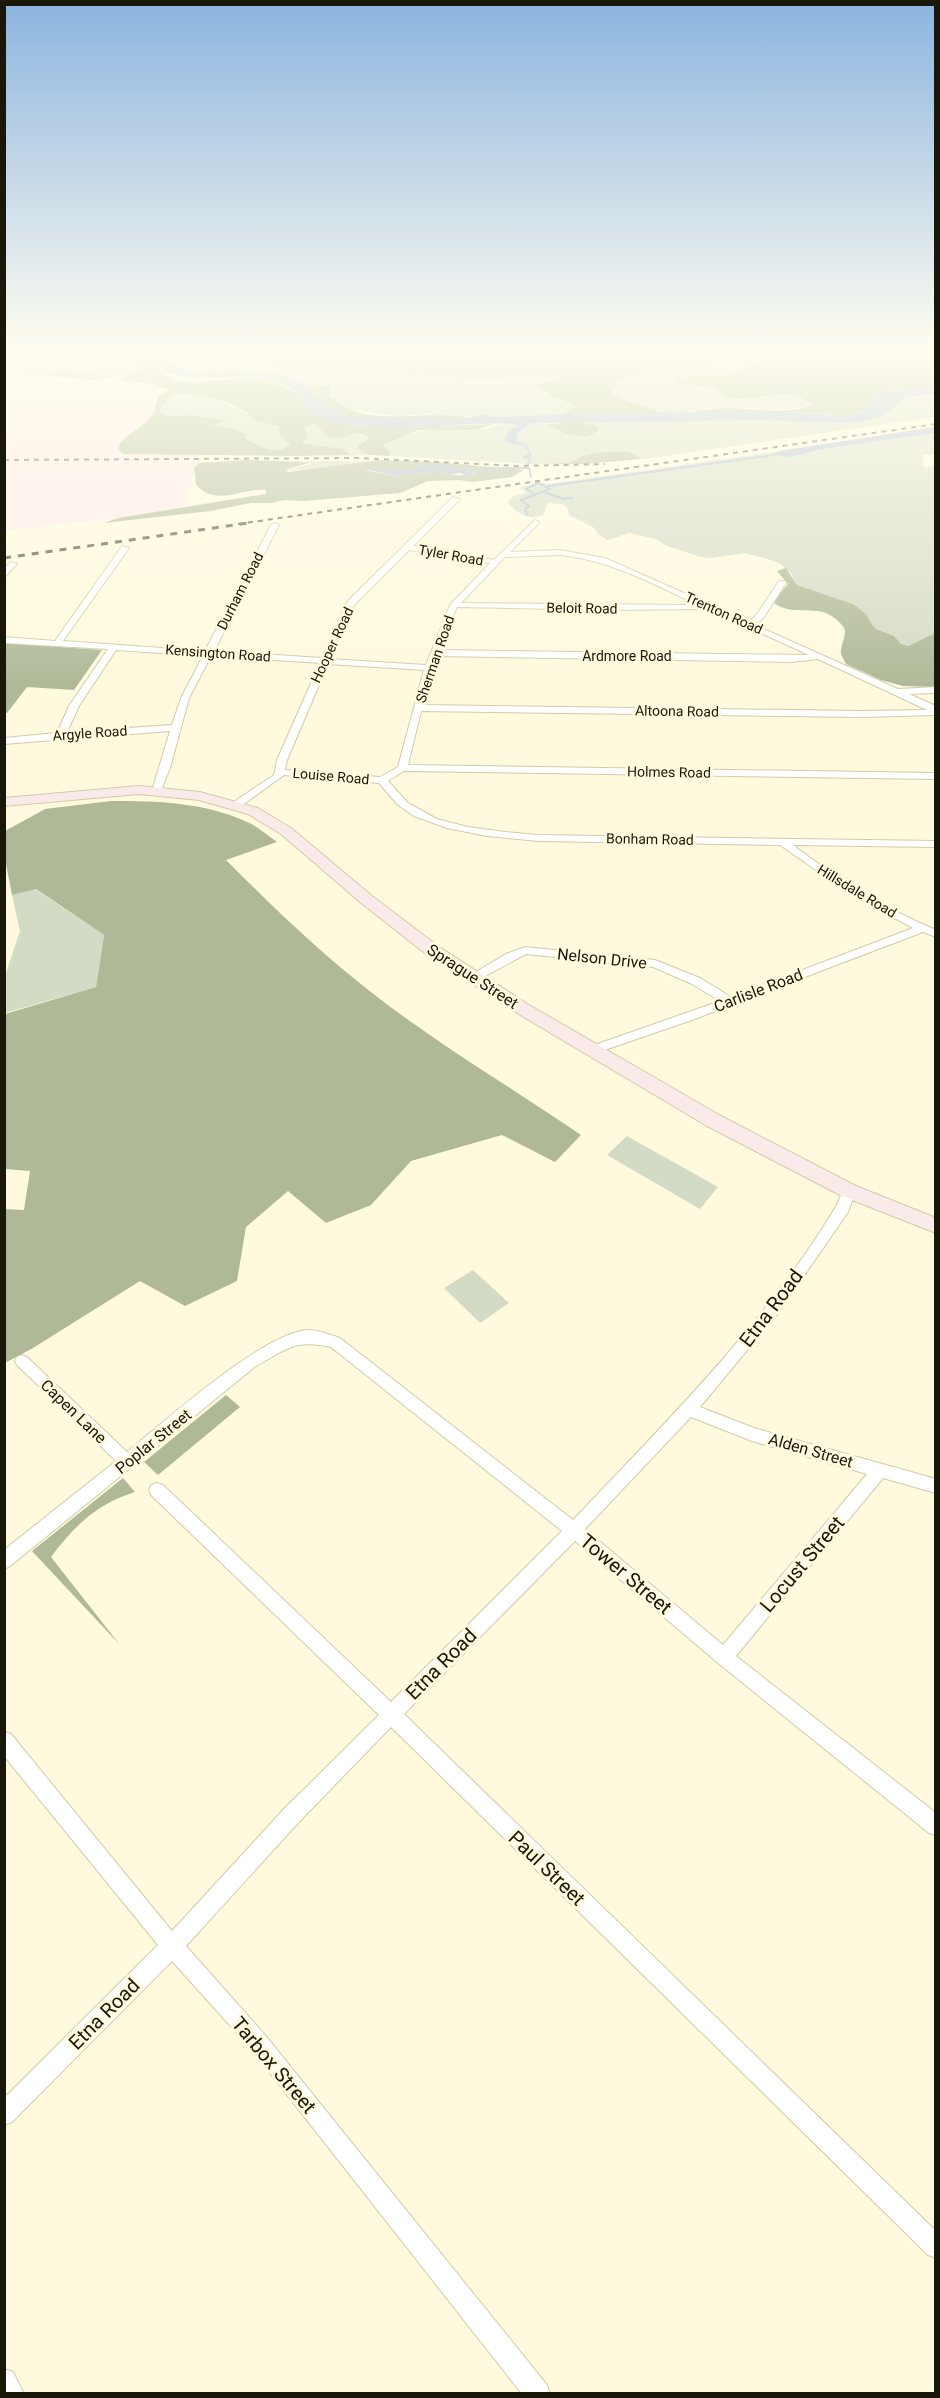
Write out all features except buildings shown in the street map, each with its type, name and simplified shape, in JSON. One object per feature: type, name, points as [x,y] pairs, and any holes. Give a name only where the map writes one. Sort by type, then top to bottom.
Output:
[{"type":"main road","name":"Sprague Street","points":[[4,802],[139,790],[200,795],[253,811],[286,831],[394,921],[472,978],[714,1121],[849,1191],[936,1226]]},
{"type":"street","name":"Hooper Road","points":[[280,772],[282,760],[323,660],[350,604],[456,500]]},
{"type":"street","name":"Sherman Road","points":[[402,768],[445,621],[454,605],[535,522]]},
{"type":"street","name":"Durham Road","points":[[157,791],[168,766],[175,728],[185,698],[274,525]]},
{"type":"street","name":"Tyler Road","points":[[408,547],[495,562]]},
{"type":"street","points":[[58,642],[125,548]]},
{"type":"street","name":"Trenton Road","points":[[504,555],[556,553],[599,559],[626,568],[936,711]]},
{"type":"street","points":[[4,576],[13,564]]},
{"type":"street","points":[[750,625],[761,615],[782,583]]},
{"type":"street","name":"Beloit Road","points":[[454,605],[710,607]]},
{"type":"street","name":"Kensington Road","points":[[4,640],[431,668]]},
{"type":"street","points":[[61,735],[74,706],[114,646]]},
{"type":"street","name":"Ardmore Road","points":[[435,653],[791,659],[819,657]]},
{"type":"street","points":[[899,692],[936,690]]},
{"type":"street","name":"Altoona Road","points":[[418,708],[851,714],[936,711]]},
{"type":"street","name":"Argyle Road","points":[[4,741],[175,728]]},
{"type":"street","points":[[382,780],[402,768]]},
{"type":"street","name":"Holmes Road","points":[[402,768],[936,776]]},
{"type":"street","points":[[237,805],[273,781],[280,772]]},
{"type":"street","name":"Louise Road","points":[[280,772],[382,780]]},
{"type":"street","name":"Bonham Road","points":[[382,780],[399,801],[423,816],[468,830],[504,835],[936,844]]},
{"type":"street","name":"Hillsdale Road","points":[[783,841],[823,871],[922,929],[936,934]]},
{"type":"street","name":"Carlisle Road","points":[[592,1050],[922,929]]},
{"type":"street","name":"Nelson Drive","points":[[472,978],[525,950],[626,960],[661,966],[696,981],[729,1001]]},
{"type":"street","name":"Etna Road","points":[[4,2114],[172,1946],[291,1816],[574,1530],[689,1409],[774,1308],[843,1208],[849,1191]]},
{"type":"street","name":"Poplar Street","points":[[4,1561],[251,1362],[291,1340],[309,1336]]},
{"type":"street","name":"Tower Street","points":[[309,1336],[335,1342],[574,1530],[724,1657],[936,1826]]},
{"type":"street","name":"Capen Lane","points":[[22,1361],[127,1462]]},
{"type":"street","name":"Alden Street","points":[[689,1409],[752,1434],[936,1486]]},
{"type":"street","name":"Locust Street","points":[[724,1657],[880,1470]]},
{"type":"street","name":"Paul Street","points":[[157,1490],[391,1714],[936,2247]]},
{"type":"street","name":"Tarbox Street","points":[[4,1741],[172,1946],[258,2042],[538,2394]]},
{"type":"street","points":[[4,2381],[12,2394]]},
{"type":"shaded area","points":[[5,462],[198,462],[184,507],[100,520],[5,530]]},
{"type":"green space","points":[[217,462],[312,462],[285,470],[288,472],[365,462],[432,462],[524,470],[512,477],[473,482],[428,481],[400,493],[250,503],[211,511],[104,523],[118,518],[266,494],[266,490],[258,490],[221,496],[212,495],[203,491],[196,484],[194,468],[199,463]],"holes":[[[426,465],[460,470],[466,467],[465,471],[476,473],[451,475],[435,470],[396,476],[364,470],[410,470]]]},
{"type":"green space","points":[[310,462],[360,462],[285,471],[311,464]]},
{"type":"green space","points":[[495,462],[570,462],[568,463]]},
{"type":"green space","points":[[570,462],[608,462],[532,464]]},
{"type":"green space","points":[[703,462],[923,462],[923,466],[927,468],[935,465],[935,633],[908,646],[901,644],[894,636],[876,629],[853,604],[797,585],[791,573],[781,564],[765,558],[745,553],[711,558],[701,557],[667,546],[656,539],[629,533],[608,540],[599,535],[593,527],[569,515],[568,509],[563,504],[548,503],[543,515],[533,517],[519,513],[508,502],[512,497],[527,492],[519,488],[535,483],[549,484]]},
{"type":"green space","points":[[786,568],[797,585],[853,604],[867,615],[876,629],[894,636],[901,644],[908,646],[935,633],[935,687],[903,686],[881,680],[846,664],[841,654],[845,630],[837,620],[822,612],[790,609],[774,603],[788,584],[777,571]]},
{"type":"green space","points":[[5,643],[102,650],[74,690],[27,687],[7,713],[4,713]]},
{"type":"green space","points":[[111,801],[162,802],[214,810],[231,815],[259,829],[277,842],[226,860],[278,911],[314,945],[396,1011],[581,1135],[555,1162],[502,1135],[411,1161],[371,1205],[326,1223],[288,1191],[246,1227],[237,1281],[185,1306],[140,1281],[5,1363],[5,1209],[24,1210],[30,1171],[5,1169],[5,1014],[96,987],[104,935],[36,889],[12,895],[5,859],[5,831],[45,809]]},
{"type":"green space","points":[[35,889],[104,935],[96,987],[5,1013],[5,976],[20,931],[12,895]]},
{"type":"green space","points":[[627,1136],[718,1187],[700,1209],[607,1155]]},
{"type":"green space","points":[[473,1270],[509,1303],[480,1323],[444,1288]]},
{"type":"green space","points":[[226,1395],[240,1407],[158,1475],[144,1462]]},
{"type":"green space","points":[[123,1478],[135,1492],[98,1509],[69,1535],[51,1557],[120,1645],[32,1551]]},
{"type":"water","points":[[426,465],[448,466],[460,470],[468,466],[465,471],[476,473],[470,476],[459,473],[451,475],[435,470],[396,476],[364,469],[410,470]]},
{"type":"waterway","points":[[548,486],[724,462]]},
{"type":"waterway","points":[[476,472],[492,468],[529,468],[531,477]]},
{"type":"waterway","points":[[535,494],[526,489],[538,483]]},
{"type":"waterway","points":[[527,514],[525,509],[529,506],[521,500],[550,489],[539,483]]},
{"type":"waterway","points":[[546,493],[564,499],[572,498]]},
{"type":"railway","points":[[435,462],[517,466],[605,464]]},
{"type":"railway","points":[[238,524],[671,462]]},
{"type":"railway","points":[[4,558],[249,523]]}]
